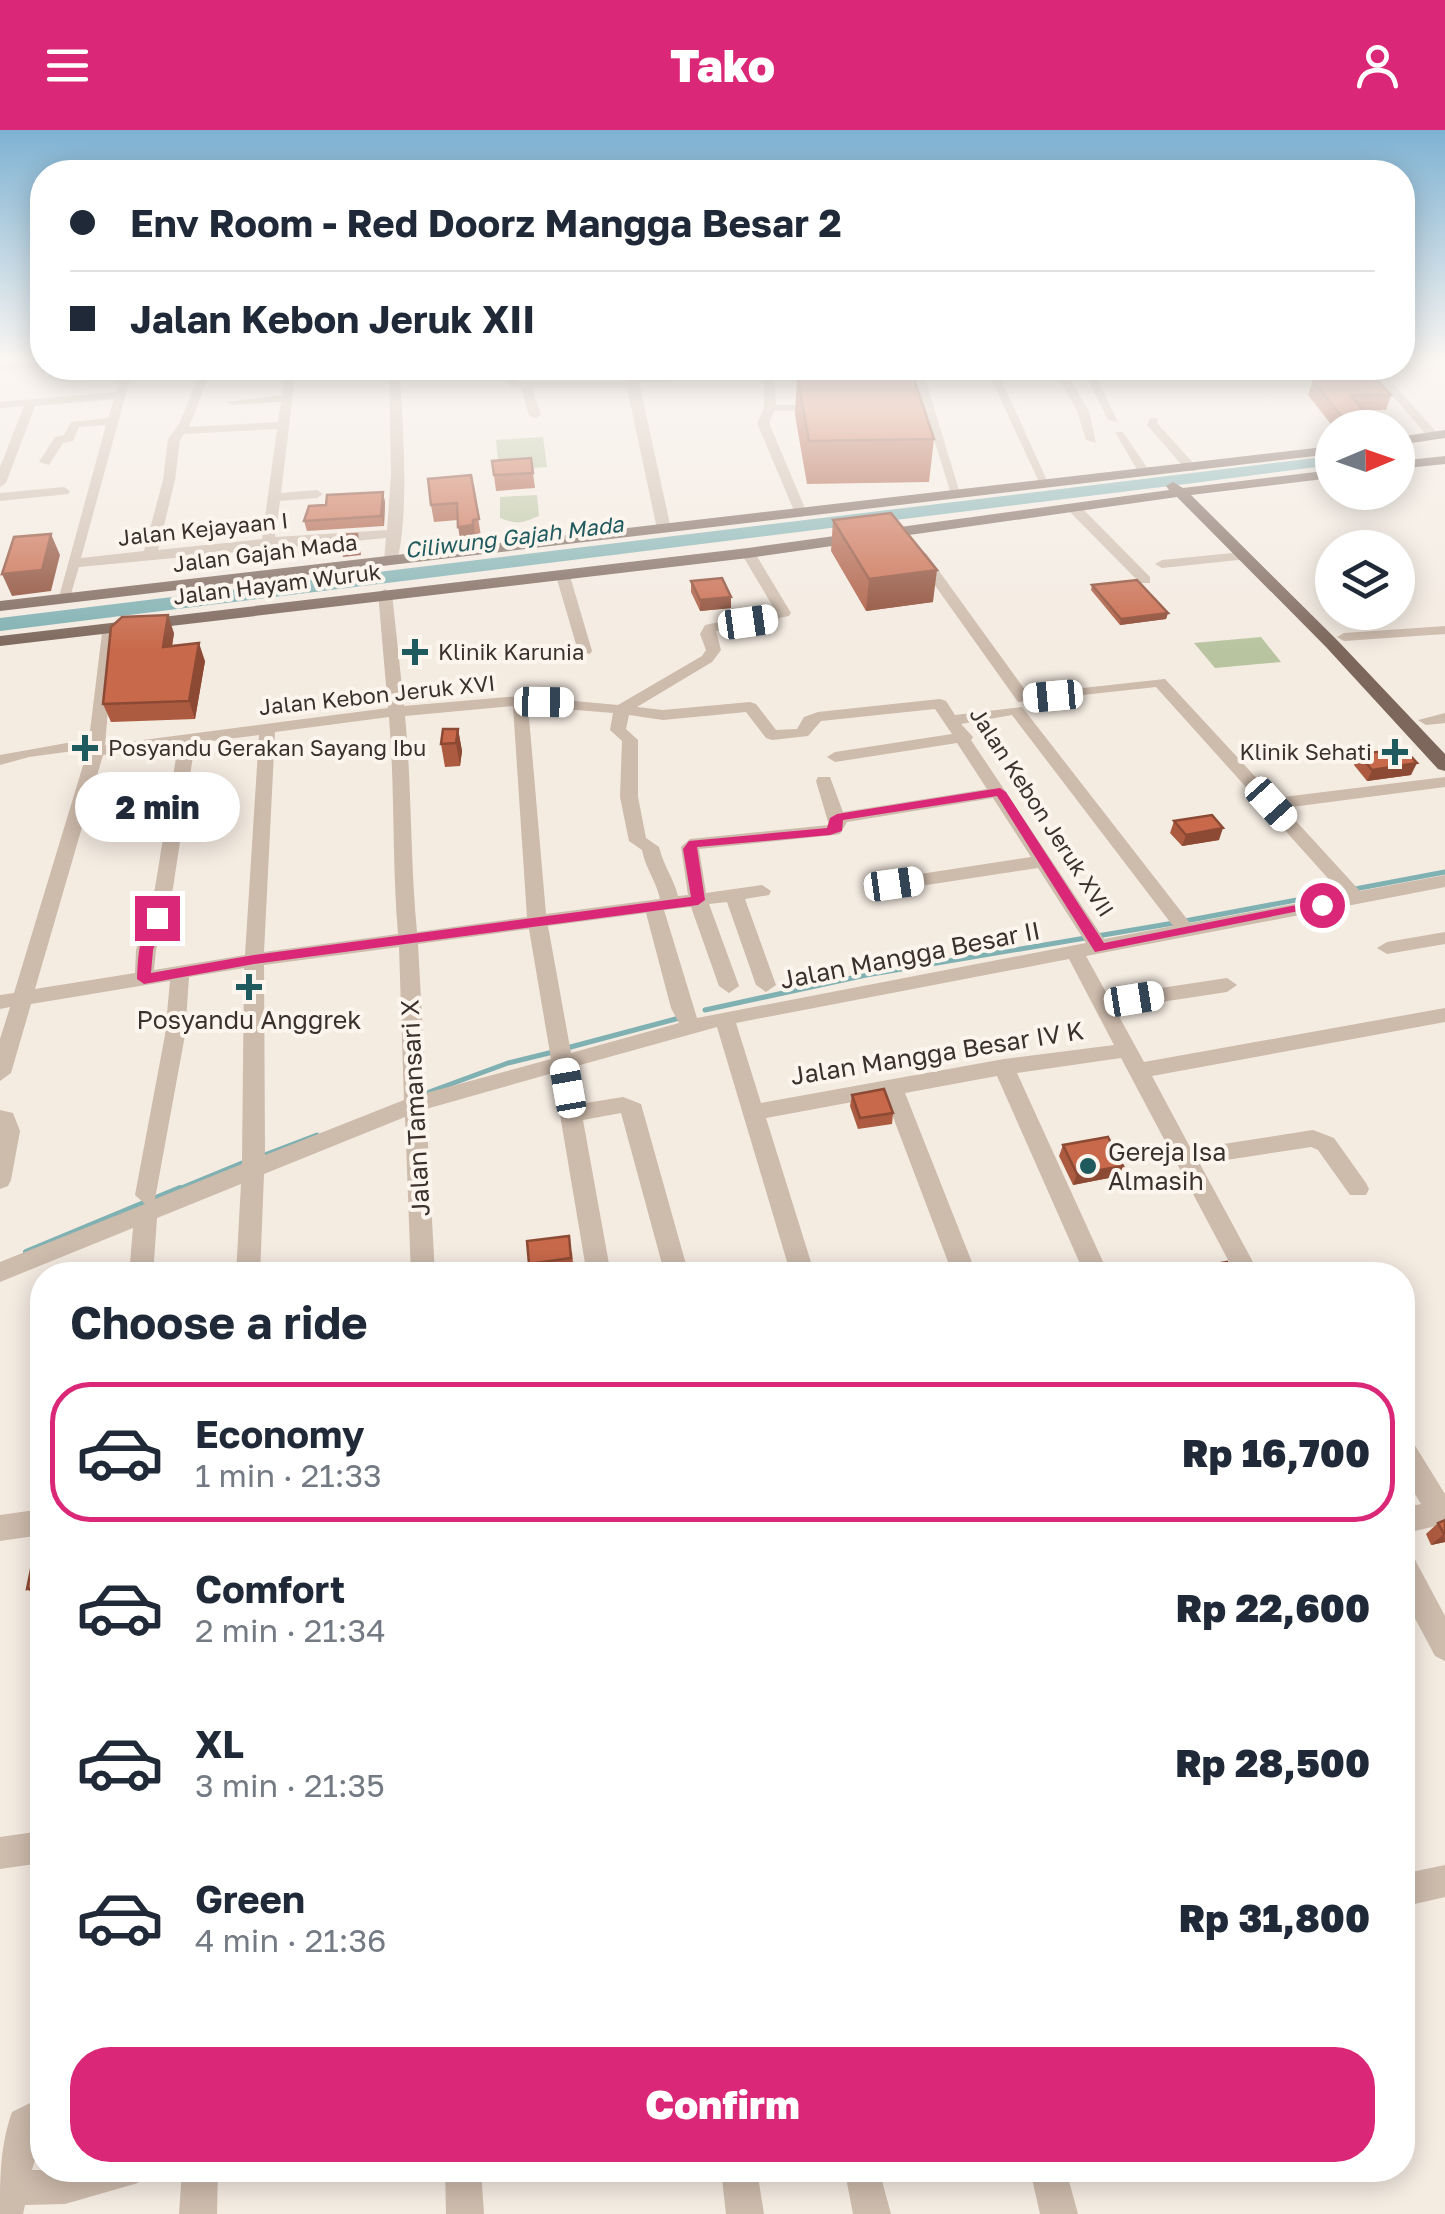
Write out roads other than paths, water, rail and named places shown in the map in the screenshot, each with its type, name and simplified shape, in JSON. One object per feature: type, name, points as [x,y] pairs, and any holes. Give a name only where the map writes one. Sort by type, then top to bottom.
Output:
[{"type":"main road","name":"Jalan Gajah Mada","points":[[2,606],[395,573],[802,513],[1283,456]]},
{"type":"main road","points":[[1415,464],[1445,460]]},
{"type":"main road","name":"Jalan Gajah Mada","points":[[395,573],[664,529],[1186,492],[1191,468]]},
{"type":"main road","name":"Jalan Hayam Wuruk","points":[[3,638],[385,593],[395,573],[563,576],[1315,476]]},
{"type":"main road","points":[[1186,492],[1243,556],[1344,637],[1445,740]]},
{"type":"main road","points":[[1186,492],[1277,582],[1445,765]]},
{"type":"main road","points":[[2,606],[64,594],[350,561],[395,573]]},
{"type":"main road","points":[[114,624],[213,592],[257,584]]},
{"type":"main road","points":[[3,638],[143,622],[257,584]]},
{"type":"street","points":[[0,483],[11,456]]},
{"type":"street","points":[[44,462],[48,456]]},
{"type":"street","points":[[64,594],[76,563],[73,544],[103,456]]},
{"type":"street","points":[[150,554],[172,456]]},
{"type":"street","points":[[268,542],[282,456]]},
{"type":"street","points":[[395,456],[395,573]]},
{"type":"street","points":[[650,456],[664,529]]},
{"type":"street","points":[[778,456],[802,513]]},
{"type":"street","points":[[945,456],[956,494]]},
{"type":"street","points":[[1033,456],[1046,484]]},
{"type":"street","points":[[1133,456],[1144,472]]},
{"type":"street","points":[[1180,456],[1191,468]]},
{"type":"street","points":[[0,497],[64,492]]},
{"type":"street","points":[[276,496],[318,494]]},
{"type":"street","points":[[1075,509],[1146,580]]},
{"type":"street","points":[[904,532],[1020,705],[1181,924]]},
{"type":"street","name":"Jalan Kejayaan I","points":[[76,563],[395,533]]},
{"type":"street","points":[[687,1020],[663,905],[664,876],[656,872],[650,847],[638,841],[628,797],[630,740],[618,730],[622,708],[707,659],[714,650],[707,634],[710,628],[784,613],[748,553]]},
{"type":"street","points":[[1162,564],[1243,556]]},
{"type":"street","points":[[563,576],[585,651]]},
{"type":"street","name":"Jalan Tamansari X","points":[[385,593],[403,782],[400,856],[408,941],[422,1262]]},
{"type":"street","points":[[0,1073],[97,747],[114,624]]},
{"type":"street","points":[[1344,637],[1445,630]]},
{"type":"street","points":[[954,720],[1160,682],[1348,889]]},
{"type":"street","points":[[520,701],[536,920],[598,1262]]},
{"type":"street","name":"Jalan Kebon Jeruk XVI","points":[[0,760],[28,752],[187,740],[394,712],[520,701],[622,708],[664,716],[750,706],[769,734],[791,735],[802,733],[810,720],[818,717],[940,704]]},
{"type":"street","name":"Jalan Kebon Jeruk XVII","points":[[940,704],[1094,940]]},
{"type":"street","points":[[1426,720],[1445,718]]},
{"type":"street","points":[[249,1262],[254,1165],[254,960],[268,729]]},
{"type":"street","points":[[835,757],[965,737]]},
{"type":"street","points":[[144,979],[146,950],[164,888],[187,740]]},
{"type":"street","points":[[729,986],[698,900],[690,849],[693,844],[830,832],[837,828],[837,818],[824,782]]},
{"type":"street","points":[[1271,804],[1445,782]]},
{"type":"street","points":[[837,818],[1000,792]]},
{"type":"street","points":[[894,884],[1044,861]]},
{"type":"street","name":"Jalan Mangga Besar II","points":[[0,1272],[146,1204],[254,1165],[414,1098],[561,1052],[687,1020],[724,1018],[1074,953],[1094,940],[1348,889],[1445,881]]},
{"type":"street","points":[[0,1002],[254,960],[762,891]]},
{"type":"street","points":[[734,895],[766,985]]},
{"type":"street","points":[[1387,948],[1445,938]]},
{"type":"street","points":[[1074,953],[1241,1262]]},
{"type":"street","points":[[141,1262],[146,1204],[175,1035],[180,973]]},
{"type":"street","points":[[1103,1004],[1227,985]]},
{"type":"street","points":[[1140,1070],[1445,1015]]},
{"type":"street","points":[[724,1018],[800,1262]]},
{"type":"street","name":"Jalan Mangga Besar IV K","points":[[756,1112],[1004,1067],[1128,1050]]},
{"type":"street","points":[[1004,1067],[1092,1262]]},
{"type":"street","points":[[892,1086],[960,1262]]},
{"type":"street","points":[[572,1113],[623,1105],[632,1110],[673,1262]]},
{"type":"street","points":[[0,1180],[9,1131],[2,1119]]},
{"type":"street","points":[[1186,1158],[1314,1138],[1326,1144],[1358,1189]]},
{"type":"street","points":[[1415,1468],[1443,1512],[1415,1518]]},
{"type":"street","points":[[0,1528],[30,1524]]},
{"type":"street","points":[[1415,1583],[1438,1616],[1445,1646]]},
{"type":"street","points":[[0,1853],[30,1849]]},
{"type":"street","points":[[1415,1888],[1445,1881]]},
{"type":"street","points":[[7,2197],[26,2125],[30,2122]]},
{"type":"street","points":[[7,2197],[18,2187],[36,2191],[74,2182]]},
{"type":"street","points":[[198,2214],[199,2182]]},
{"type":"street","points":[[464,2182],[465,2214]]},
{"type":"street","points":[[741,2182],[745,2214]]},
{"type":"street","points":[[1051,2182],[1059,2214]]},
{"type":"water","points":[[1315,458],[1315,467],[0,631],[0,618]]},
{"type":"waterway","points":[[1185,921],[1445,872]]},
{"type":"waterway","points":[[705,1010],[866,975],[1174,923]]},
{"type":"waterway","points":[[563,1049],[683,1017]]},
{"type":"waterway","points":[[421,1095],[508,1063],[553,1052]]},
{"type":"waterway","points":[[262,1156],[317,1135]]},
{"type":"waterway","points":[[174,1191],[247,1161]]},
{"type":"waterway","points":[[26,1252],[180,1188]]},
{"type":"place","name":"Klinik Karunia","points":[[415,652]]},
{"type":"place","name":"Posyandu Gerakan Sayang Ibu","points":[[85,748]]},
{"type":"place","name":"Klinik Sehati","points":[[1395,752]]},
{"type":"place","name":"Posyandu Anggrek","points":[[249,987]]},
{"type":"place","name":"Gereja Isa Almasih","points":[[1088,1166]]},
{"type":"water label","name":"Ciliwung Gajah Mada","points":[[514,537]]}]
